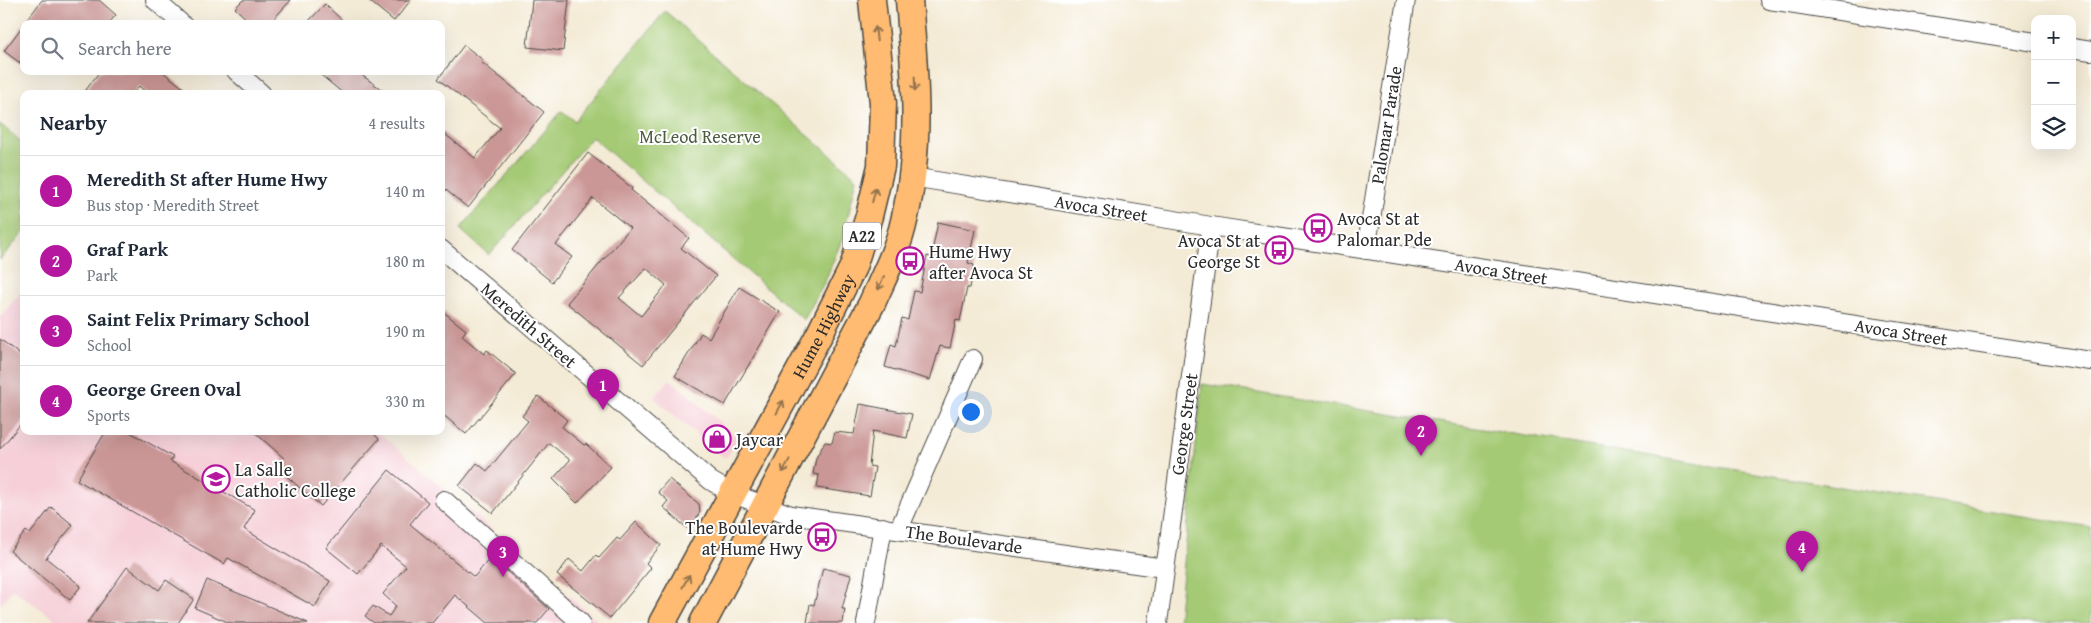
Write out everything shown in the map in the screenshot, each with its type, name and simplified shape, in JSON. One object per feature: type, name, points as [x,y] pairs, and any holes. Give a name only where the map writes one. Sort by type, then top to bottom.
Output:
[{"type":"highway","name":"Hume Highway","points":[[662,623],[819,336],[853,267],[869,216],[881,166],[883,103],[872,0]]},
{"type":"highway","name":"Hume Highway","points":[[703,623],[872,303],[892,259],[904,222],[916,148],[916,114],[909,0]]},
{"type":"street","points":[[155,0],[178,20]]},
{"type":"street","name":"Palomar Parade","points":[[1366,250],[1406,0]]},
{"type":"street","points":[[1769,0],[2031,41]]},
{"type":"street","points":[[2076,49],[2091,51]]},
{"type":"street","points":[[241,75],[257,90]]},
{"type":"street","name":"Avoca Street","points":[[912,177],[1212,226],[2091,361]]},
{"type":"street","name":"George Street","points":[[1158,623],[1212,226]]},
{"type":"street","name":"Meredith Street","points":[[445,252],[711,481],[733,494],[764,507]]},
{"type":"street","points":[[866,623],[891,528],[974,359]]},
{"type":"street","points":[[444,500],[581,623]]},
{"type":"street","name":"The Boulevarde","points":[[764,507],[791,515],[1164,568]]},
{"type":"shaded area","name":"La Salle Catholic College","points":[[20,293],[20,435],[382,435],[600,623],[61,623],[12,589],[0,606],[0,317]]},
{"type":"shaded area","points":[[670,379],[738,438],[727,457],[723,457],[654,398]]},
{"type":"green space","name":"McLeod Reserve","points":[[665,11],[857,178],[843,237],[826,279],[804,320],[592,137],[489,255],[460,229],[562,111],[575,121]]},
{"type":"green space","points":[[0,124],[20,141],[20,237],[0,260]]},
{"type":"green space","points":[[1202,384],[2091,527],[2091,623],[1178,623]]},
{"type":"building","points":[[42,0],[99,0],[116,15],[112,20],[27,20]]},
{"type":"building","points":[[243,0],[291,0],[273,20],[248,20],[235,8]]},
{"type":"building","points":[[368,0],[411,0],[395,20]]},
{"type":"building","points":[[532,0],[569,0],[563,51],[527,47]]},
{"type":"building","points":[[325,4],[342,20],[310,20]]},
{"type":"building","points":[[20,29],[20,63],[4,51]]},
{"type":"building","points":[[464,45],[483,60],[481,62],[544,112],[468,208],[445,189],[445,134],[475,158],[500,128],[438,79],[441,75],[445,75],[445,70]]},
{"type":"building","points":[[97,75],[167,75],[186,90],[144,90],[139,86],[136,90],[86,90]]},
{"type":"building","points":[[321,75],[362,75],[382,90],[339,90]]},
{"type":"building","points":[[588,153],[632,188],[631,190],[689,238],[681,248],[716,276],[643,365],[567,303],[630,228],[593,198],[556,245],[572,257],[552,282],[512,250]],"holes":[[[646,268],[666,285],[641,316],[619,298]]]},
{"type":"building","points":[[938,222],[975,230],[968,263],[974,265],[970,288],[967,288],[960,321],[956,320],[950,348],[940,346],[930,380],[885,367],[891,344],[896,346],[902,318],[908,320],[914,291],[920,292],[927,256],[931,257]]},
{"type":"building","points":[[739,287],[780,312],[725,405],[675,376],[701,333],[709,338]]},
{"type":"building","points":[[445,313],[466,330],[462,336],[484,354],[487,350],[516,374],[466,434],[445,416]]},
{"type":"building","points":[[0,339],[20,355],[20,425],[0,449]]},
{"type":"building","points":[[538,396],[567,420],[562,427],[584,445],[586,444],[611,467],[577,503],[553,479],[570,460],[549,443],[493,513],[459,486],[477,463],[487,471],[528,421],[522,416]]},
{"type":"building","points":[[860,404],[912,414],[907,438],[873,431],[869,466],[875,467],[870,496],[817,488],[819,475],[813,474],[816,458],[825,442],[832,443],[835,432],[854,434]]},
{"type":"building","points":[[104,435],[135,435],[173,457],[170,461],[255,510],[244,529],[330,581],[315,607],[228,558],[224,564],[77,480]]},
{"type":"building","points":[[258,435],[375,435],[379,439],[321,506],[277,468],[285,459]]},
{"type":"building","points":[[389,470],[428,502],[410,524],[474,577],[491,557],[549,609],[537,623],[488,623],[455,595],[432,623],[374,623],[365,616],[373,606],[389,616],[396,606],[383,594],[406,566],[381,546],[358,574],[326,548]]},
{"type":"building","points":[[669,479],[699,504],[700,512],[689,530],[663,507],[668,501],[658,492]]},
{"type":"building","points":[[51,507],[73,525],[46,558],[81,586],[70,600],[10,551],[26,531],[30,534]]},
{"type":"building","points":[[636,522],[661,545],[646,563],[651,568],[610,618],[557,575],[569,559],[583,571],[596,555],[599,558],[617,538],[620,540]]},
{"type":"building","points":[[127,567],[159,590],[166,580],[194,599],[178,623],[87,623]]},
{"type":"building","points":[[823,568],[851,575],[842,609],[845,609],[843,623],[807,623],[810,604],[814,605]]},
{"type":"building","points":[[207,580],[308,623],[230,623],[195,608]]},
{"type":"place","name":"Avoca St at Palomar Pde","points":[[1318,228]]},
{"type":"place","name":"Avoca St at George St","points":[[1279,250]]},
{"type":"place","name":"Hume Hwy after Avoca St","points":[[910,261]]},
{"type":"place","name":"Meredith St after Hume Hwy","points":[[603,410]]},
{"type":"place","name":"Jaycar","points":[[717,439]]},
{"type":"place","name":"Graf Park","points":[[1421,456]]},
{"type":"place","name":"La Salle Catholic College","points":[[216,479]]},
{"type":"place","name":"The Boulevarde at Hume Hwy","points":[[822,537]]},
{"type":"place","name":"George Green Oval","points":[[1802,572]]},
{"type":"place","name":"Saint Felix Primary School","points":[[503,577]]}]
